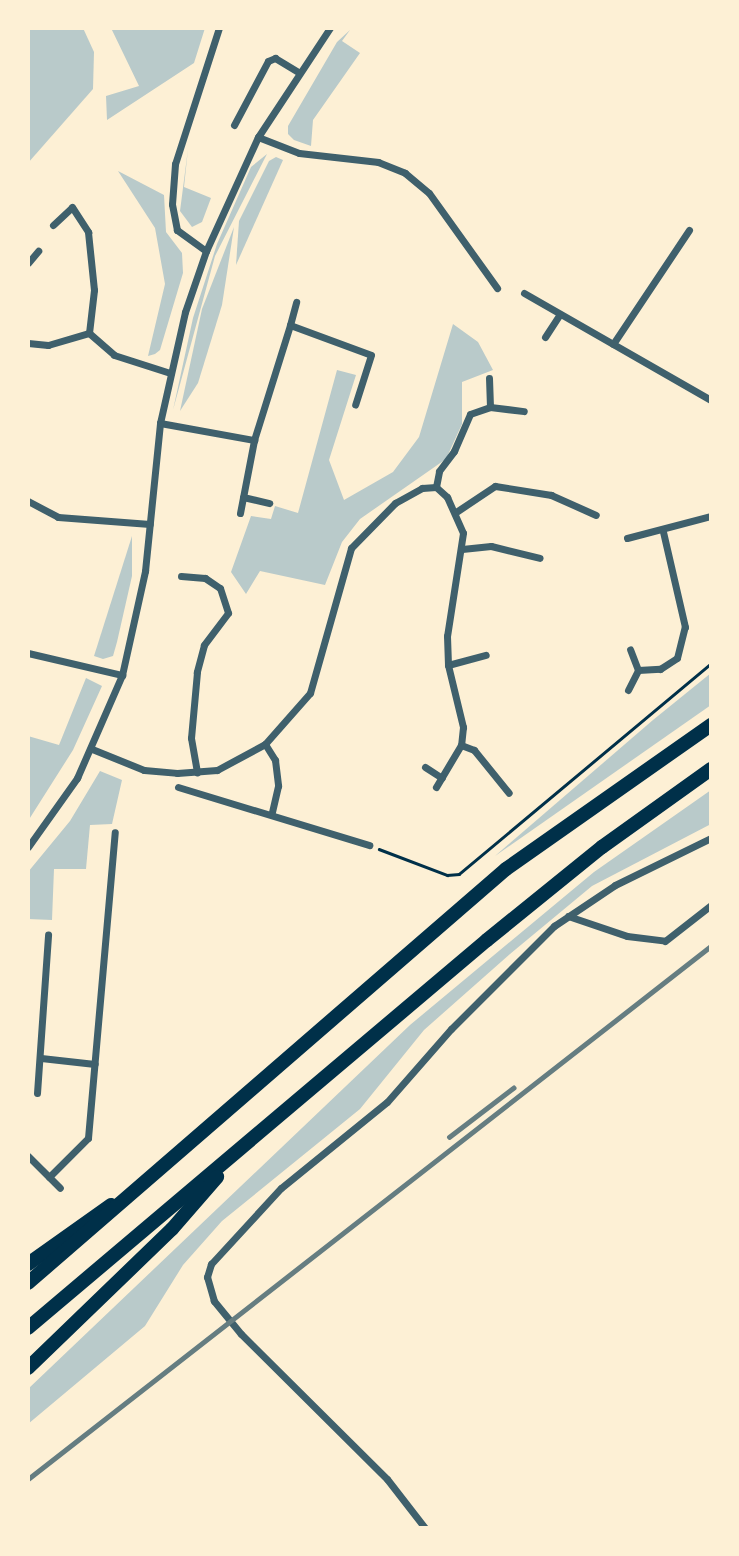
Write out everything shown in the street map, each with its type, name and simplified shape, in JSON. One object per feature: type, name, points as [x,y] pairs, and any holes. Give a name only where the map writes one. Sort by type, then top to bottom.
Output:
[{"type":"highway","points":[[28,1283],[157,1175],[506,869],[711,724]]},
{"type":"highway","points":[[28,1328],[602,847],[711,769]]},
{"type":"highway","points":[[28,1368],[172,1229],[242,1146]]},
{"type":"highway","points":[[28,1264],[157,1175]]},
{"type":"street","points":[[206,251],[177,230],[172,204],[176,164],[219,28]]},
{"type":"street","points":[[28,847],[92,749],[122,675],[136,626],[160,423],[170,373],[206,251],[258,137],[298,72],[330,28]]},
{"type":"street","points":[[234,125],[268,61],[275,58],[298,72]]},
{"type":"street","points":[[258,137],[299,153],[378,162],[405,173],[429,192],[497,288]]},
{"type":"street","points":[[53,225],[72,206],[88,232],[94,290],[89,333]]},
{"type":"street","points":[[613,344],[689,230]]},
{"type":"street","points":[[28,263],[38,251]]},
{"type":"street","points":[[524,293],[711,401]]},
{"type":"street","points":[[240,513],[254,440],[296,302]]},
{"type":"street","points":[[545,337],[560,314]]},
{"type":"street","points":[[290,325],[371,355],[355,405]]},
{"type":"street","points":[[89,333],[114,355],[170,373]]},
{"type":"street","points":[[28,343],[48,345],[89,333]]},
{"type":"street","points":[[489,378],[490,407]]},
{"type":"street","points":[[436,787],[461,745],[463,727],[448,665],[447,636],[462,549],[456,512],[436,487],[439,471],[454,451],[470,414],[490,407],[524,411]]},
{"type":"street","points":[[160,423],[254,440]]},
{"type":"street","points":[[456,512],[495,486],[551,495],[596,515]]},
{"type":"street","points":[[92,749],[144,770],[197,772],[217,770],[265,744],[310,692],[351,548],[395,503],[422,488],[436,487]]},
{"type":"street","points":[[243,497],[269,503]]},
{"type":"street","points":[[28,501],[58,517],[150,524]]},
{"type":"street","points":[[626,538],[663,531],[711,516]]},
{"type":"street","points":[[638,670],[660,669],[677,658],[685,627],[663,531]]},
{"type":"street","points":[[462,549],[491,546],[540,558]]},
{"type":"street","points":[[181,576],[205,578],[220,588],[228,613],[204,645],[197,672],[191,738],[197,772]]},
{"type":"street","points":[[628,690],[638,670],[630,649]]},
{"type":"street","points":[[28,653],[122,675]]},
{"type":"street","points":[[448,665],[485,655]]},
{"type":"street","points":[[265,744],[275,760],[278,786],[272,813]]},
{"type":"street","points":[[461,745],[474,750],[509,793]]},
{"type":"street","points":[[425,767],[442,778]]},
{"type":"street","points":[[178,787],[272,813],[369,845]]},
{"type":"street","points":[[49,1177],[80,1151],[88,1138],[115,832]]},
{"type":"street","points":[[425,1528],[387,1479],[241,1334],[214,1301],[208,1277],[221,1248],[240,1228],[387,1102],[489,990],[568,916],[615,885],[711,838]]},
{"type":"street","points":[[568,916],[627,936],[665,941],[711,905]]},
{"type":"street","points":[[37,1093],[48,934]]},
{"type":"street","points":[[41,1058],[95,1064]]},
{"type":"street","points":[[28,1156],[60,1188]]},
{"type":"path","points":[[369,845],[447,875],[459,874],[711,663]]},
{"type":"shaded area","points":[[28,28],[83,28],[94,52],[93,89],[28,163]]},
{"type":"shaded area","points":[[111,28],[205,28],[194,63],[107,120],[106,96],[139,86]]},
{"type":"shaded area","points":[[350,30],[342,41],[360,53],[313,120],[311,146],[294,140],[288,134],[288,126],[337,42]]},
{"type":"shaded area","points":[[188,149],[184,187],[211,198],[202,222],[192,227],[180,211]]},
{"type":"shaded area","points":[[267,154],[215,256],[173,410],[193,318],[217,244],[251,167]]},
{"type":"shaded area","points":[[276,157],[283,160],[236,265],[239,221],[269,161]]},
{"type":"shaded area","points":[[118,171],[164,195],[166,232],[182,253],[183,273],[160,350],[148,356],[165,284],[155,228]]},
{"type":"shaded area","points":[[234,227],[222,305],[198,383],[180,411],[202,309]]},
{"type":"shaded area","points":[[453,324],[478,342],[493,370],[462,382],[462,424],[446,459],[360,519],[342,542],[325,585],[260,571],[246,594],[231,572],[251,516],[271,519],[275,506],[298,513],[337,370],[356,375],[329,460],[344,500],[393,472],[419,437]]},
{"type":"shaded area","points":[[132,536],[132,576],[117,642],[113,656],[103,659],[94,656]]},
{"type":"shaded area","points":[[711,673],[711,705],[495,856],[653,720]]},
{"type":"shaded area","points":[[86,678],[102,686],[73,750],[28,821],[28,736],[59,745]]},
{"type":"shaded area","points":[[100,771],[122,780],[112,824],[90,825],[86,869],[54,869],[52,920],[28,919],[28,872],[70,821]]},
{"type":"shaded area","points":[[711,790],[711,824],[592,886],[510,954],[424,1030],[360,1109],[222,1221],[183,1265],[145,1326],[28,1424],[28,1389],[410,1025],[594,872]]},
{"type":"railway","points":[[28,1479],[711,946]]},
{"type":"railway","points":[[449,1137],[513,1088]]}]
